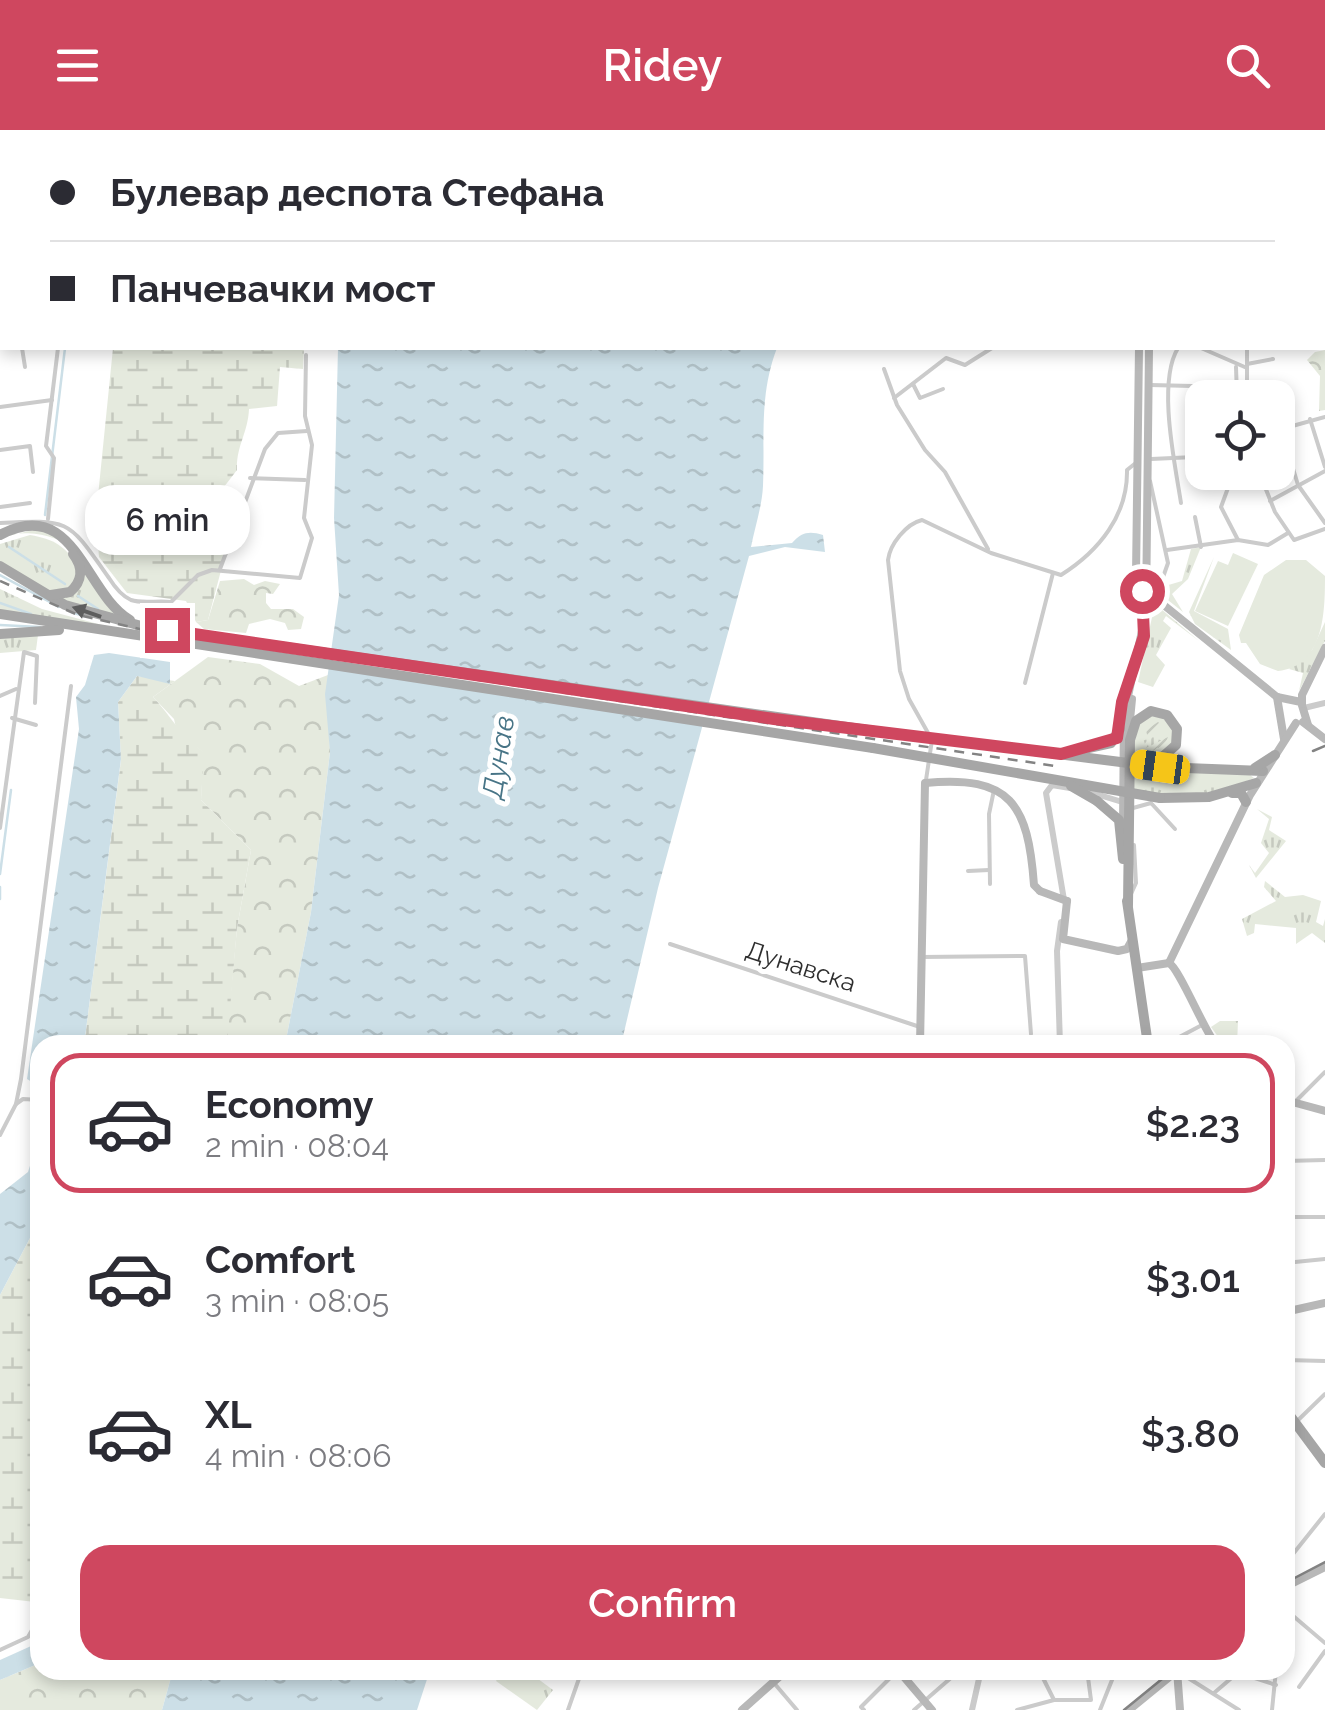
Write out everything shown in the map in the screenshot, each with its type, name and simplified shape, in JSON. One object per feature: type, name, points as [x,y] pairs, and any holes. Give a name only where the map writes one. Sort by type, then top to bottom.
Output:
[{"type":"main road","points":[[1130,900],[1119,820],[1125,802],[1134,681],[1146,612],[1146,476],[1142,461],[1139,350]]},
{"type":"main road","points":[[1149,350],[1137,582],[1146,595],[1159,599],[1276,697],[1299,709],[1325,739]]},
{"type":"main road","points":[[0,538],[30,528],[60,535],[79,552],[111,606],[145,627]]},
{"type":"main road","points":[[0,538],[42,535],[58,541],[76,559],[80,576],[70,592],[51,595],[32,587]]},
{"type":"main road","points":[[0,566],[81,611],[166,635]]},
{"type":"main road","points":[[1146,612],[1159,599]]},
{"type":"main road","points":[[0,614],[100,631]]},
{"type":"main road","points":[[0,634],[100,631],[166,635],[740,720],[873,748],[1160,798],[1240,792],[1246,802]]},
{"type":"main road","points":[[1170,963],[1246,802],[1299,709],[1325,648]]},
{"type":"main road","points":[[1137,662],[1122,702],[1120,729],[1132,939],[1147,1035]]},
{"type":"main road","points":[[1122,853],[1124,715],[1134,681]]},
{"type":"main road","points":[[1276,697],[1284,739]]},
{"type":"main road","points":[[1282,714],[1299,709]]},
{"type":"main road","points":[[1282,714],[1299,709]]},
{"type":"main road","points":[[1130,740],[1143,714],[1156,711],[1167,715],[1178,738],[1174,749],[1160,763]]},
{"type":"main road","points":[[740,720],[875,731],[1124,762],[1246,770],[1259,778]]},
{"type":"main road","points":[[1061,754],[1116,740],[1120,729]]},
{"type":"main road","points":[[977,744],[1002,741]]},
{"type":"main road","points":[[1246,770],[1275,755]]},
{"type":"main road","points":[[967,764],[983,772]]},
{"type":"main road","points":[[1226,792],[1259,778]]},
{"type":"main road","points":[[920,1035],[925,783],[973,780],[994,790],[1024,821],[1034,885],[1067,901],[1063,939],[1122,951],[1132,939]]},
{"type":"main road","points":[[1061,781],[1099,798],[1119,820]]},
{"type":"main road","points":[[1091,945],[1109,956],[1135,955]]},
{"type":"main road","points":[[1137,968],[1170,963],[1179,970],[1209,1035]]},
{"type":"main road","points":[[1295,1103],[1325,1111]]},
{"type":"main road","points":[[1295,1312],[1325,1306]]},
{"type":"main road","points":[[1295,1427],[1305,1433],[1325,1463]]},
{"type":"main road","points":[[1295,1581],[1325,1566]]},
{"type":"main road","points":[[906,1680],[932,1710]]},
{"type":"main road","points":[[1130,1710],[1166,1680]]},
{"type":"main road","points":[[1178,1680],[1180,1710]]},
{"type":"main road","points":[[742,1710],[774,1682]]},
{"type":"street","points":[[22,350],[24,366]]},
{"type":"street","points":[[48,520],[52,454],[46,446],[58,350]]},
{"type":"street","points":[[894,398],[946,358],[965,366],[989,350]]},
{"type":"street","points":[[1177,350],[1170,362],[1168,386],[1181,504]]},
{"type":"street","points":[[1204,350],[1236,367],[1273,360]]},
{"type":"street","points":[[1247,380],[1248,350]]},
{"type":"street","points":[[0,522],[48,520],[80,536],[125,596],[170,602],[201,573],[220,569],[270,578],[300,578],[312,538],[304,518],[312,445],[307,431],[306,355]]},
{"type":"street","points":[[1236,367],[1236,380]]},
{"type":"street","points":[[884,369],[894,398],[924,450],[945,472],[990,553]]},
{"type":"street","points":[[913,384],[920,398],[943,389]]},
{"type":"street","points":[[1148,385],[1185,386]]},
{"type":"street","points":[[0,407],[52,400]]},
{"type":"street","points":[[1295,425],[1325,417]]},
{"type":"street","points":[[1270,501],[1325,469],[1310,420]]},
{"type":"street","points":[[220,569],[250,478],[275,435],[307,431]]},
{"type":"street","points":[[0,450],[30,446],[33,472]]},
{"type":"street","points":[[925,783],[932,740],[909,699],[900,671],[889,552],[912,524],[922,520],[990,553],[1063,574],[1094,551],[1125,503],[1126,472],[1142,461],[1185,457]]},
{"type":"street","points":[[1146,476],[1166,550],[1167,573],[1159,599]]},
{"type":"street","points":[[1266,490],[1288,533],[1298,541],[1325,526],[1295,476]]},
{"type":"street","points":[[250,478],[308,481]]},
{"type":"street","points":[[1228,490],[1222,507],[1238,540]]},
{"type":"street","points":[[0,507],[30,502]]},
{"type":"street","points":[[1195,517],[1201,547]]},
{"type":"street","points":[[1166,550],[1238,540],[1268,545],[1288,533]]},
{"type":"street","points":[[1026,684],[1053,573]]},
{"type":"street","points":[[0,828],[3,774],[22,653],[35,654],[36,703]]},
{"type":"street","points":[[0,1134],[16,1104],[71,686]]},
{"type":"street","points":[[0,696],[16,689]]},
{"type":"street","points":[[1299,709],[1325,703]]},
{"type":"street","points":[[12,718],[36,725]]},
{"type":"street","points":[[1060,968],[1057,951],[1064,899],[1046,789],[1056,786],[1099,798],[1151,802],[1175,829]]},
{"type":"street","points":[[990,884],[989,814],[994,790]]},
{"type":"street","points":[[968,871],[989,870]]},
{"type":"street","points":[[1060,1035],[1063,939]]},
{"type":"street","name":"Дунавска","points":[[670,944],[920,1026]]},
{"type":"street","points":[[921,958],[1025,957],[1031,1034]]},
{"type":"street","points":[[1187,1035],[1202,1025]]},
{"type":"street","points":[[1295,1096],[1325,1072]]},
{"type":"street","points":[[16,1104],[30,1098]]},
{"type":"street","points":[[1295,1161],[1325,1160]]},
{"type":"street","points":[[1295,1217],[1325,1216]]},
{"type":"street","points":[[1295,1263],[1325,1259]]},
{"type":"street","points":[[1295,1360],[1325,1360]]},
{"type":"street","points":[[1295,1421],[1325,1394]]},
{"type":"street","points":[[1295,1552],[1325,1514]]},
{"type":"street","points":[[1295,1618],[1325,1644]]},
{"type":"street","points":[[0,1650],[30,1634]]},
{"type":"street","points":[[1299,1687],[1325,1652]]},
{"type":"street","points":[[568,1710],[578,1680]]},
{"type":"street","points":[[863,1708],[889,1680]]},
{"type":"street","points":[[914,1710],[948,1680]]},
{"type":"street","points":[[972,1710],[979,1680]]},
{"type":"street","points":[[1044,1680],[1054,1700]]},
{"type":"street","points":[[1017,1710],[1054,1700],[1092,1699],[1089,1680]]},
{"type":"street","points":[[1100,1710],[1112,1680]]},
{"type":"street","points":[[1194,1680],[1239,1710]]},
{"type":"street","points":[[1214,1693],[1225,1680]]},
{"type":"street","points":[[1259,1680],[1276,1685]]},
{"type":"street","points":[[1272,1710],[1276,1680]]},
{"type":"street","points":[[774,1682],[797,1710]]},
{"type":"green space","points":[[113,350],[304,350],[303,369],[280,367],[277,406],[249,409],[237,470],[217,496],[221,509],[235,517],[208,620],[196,622],[186,601],[127,593],[99,557],[96,516]]},
{"type":"green space","points":[[1325,350],[1325,410],[1319,411],[1320,376],[1307,360],[1315,352]]},
{"type":"green space","points":[[33,530],[47,533],[69,546],[47,536],[17,534]]},
{"type":"green space","points":[[30,535],[58,544],[73,559],[78,566],[72,589],[55,594],[0,563],[0,544]]},
{"type":"green space","points":[[1201,547],[1188,579],[1172,594],[1183,612],[1164,597],[1165,586],[1182,581],[1191,549]]},
{"type":"green space","points":[[1233,553],[1258,564],[1228,626],[1195,611],[1218,561],[1228,565]]},
{"type":"green space","points":[[1214,557],[1194,611],[1228,629],[1231,650],[1195,624],[1189,612]]},
{"type":"green space","points":[[1286,560],[1306,560],[1325,576],[1324,606],[1313,648],[1293,667],[1278,671],[1260,664],[1246,643],[1241,643],[1239,635],[1264,575]]},
{"type":"green space","points":[[82,564],[101,596],[125,621],[56,599],[76,591],[83,575]]},
{"type":"green space","points":[[244,579],[254,585],[265,581],[280,584],[273,594],[266,593],[266,603],[271,609],[293,609],[304,617],[301,629],[288,630],[285,623],[270,619],[249,624],[246,633],[204,629],[196,622],[208,620],[220,581]]},
{"type":"green space","points":[[0,589],[42,609],[117,629],[0,612]]},
{"type":"green space","points":[[1154,608],[1160,608],[1199,641],[1166,616],[1163,621],[1171,628],[1156,655],[1165,665],[1153,687],[1138,682]]},
{"type":"green space","points":[[1325,622],[1325,641],[1299,691],[1303,673],[1289,669],[1312,650]]},
{"type":"green space","points":[[38,635],[36,650],[0,653],[0,636]]},
{"type":"green space","points":[[208,657],[260,664],[299,686],[328,675],[330,752],[311,912],[287,1035],[227,1035],[237,928],[251,850],[201,800],[203,752],[177,733],[174,719],[153,697]]},
{"type":"green space","points":[[137,676],[175,681],[153,697],[182,733],[204,752],[201,800],[251,850],[237,928],[228,1035],[85,1035],[121,760],[118,702]]},
{"type":"green space","points":[[1147,715],[1161,716],[1173,727],[1174,740],[1159,758],[1133,758],[1137,724]]},
{"type":"green space","points":[[1158,722],[1169,731],[1154,734],[1146,748],[1168,737],[1163,748],[1158,747],[1144,758],[1140,751],[1148,739],[1146,730]]},
{"type":"green space","points":[[1134,768],[1249,774],[1254,778],[1212,795],[1133,794]]},
{"type":"green space","points":[[1257,809],[1272,817],[1269,830],[1286,841],[1256,878],[1249,865],[1255,873],[1269,853],[1261,843],[1269,819]]},
{"type":"green space","points":[[1265,881],[1285,897],[1303,895],[1321,901],[1316,922],[1323,926],[1325,919],[1325,943],[1312,933],[1296,944],[1296,928],[1255,924],[1254,933],[1247,936],[1242,919],[1276,901],[1264,887]]},
{"type":"green space","points":[[1220,1021],[1238,1021],[1237,1035],[1217,1035],[1211,1027]]},
{"type":"green space","points":[[30,1238],[30,1601],[0,1598],[0,1295]]},
{"type":"green space","points":[[30,1667],[30,1680],[170,1680],[162,1710],[0,1710],[0,1680]]},
{"type":"green space","points":[[540,1680],[553,1690],[537,1710],[496,1681]]},
{"type":"water","name":"Дунав","points":[[338,350],[776,350],[765,399],[762,494],[751,547],[792,543],[814,533],[823,535],[825,552],[785,547],[749,556],[658,888],[623,1035],[287,1035],[311,912],[330,752],[325,694],[339,595],[334,518]]},
{"type":"water","points":[[109,653],[170,662],[170,684],[137,676],[118,702],[121,759],[85,1035],[34,1035],[79,729],[76,697],[85,685],[94,655]]},
{"type":"water","points":[[30,1166],[30,1238],[0,1295],[0,1194],[28,1172]]},
{"type":"water","points":[[30,1646],[30,1667],[0,1680],[0,1660]]},
{"type":"water","points":[[170,1680],[427,1680],[417,1710],[162,1710]]},
{"type":"pier","points":[[326,650],[715,708],[711,724],[324,666]]},
{"type":"waterway","points":[[45,515],[65,350]]},
{"type":"waterway","points":[[9,547],[65,584]]},
{"type":"waterway","points":[[0,575],[59,607]]},
{"type":"waterway","points":[[78,596],[98,609]]},
{"type":"waterway","points":[[0,603],[31,614]]},
{"type":"waterway","points":[[71,612],[84,616]]},
{"type":"waterway","points":[[0,625],[40,627]]},
{"type":"waterway","points":[[0,874],[11,790]]},
{"type":"waterway","points":[[0,887],[0,899]]},
{"type":"tram line","points":[[1313,751],[1325,746]]},
{"type":"tram line","points":[[1295,1578],[1325,1562]]},
{"type":"tram line","points":[[1124,1710],[1161,1680]]},
{"type":"railway","points":[[0,581],[78,615],[144,630],[1055,766]]},
{"type":"route","points":[[167,630],[774,719],[1061,754],[1108,744],[1117,738],[1122,702],[1144,636],[1146,600],[1142,591]]}]
